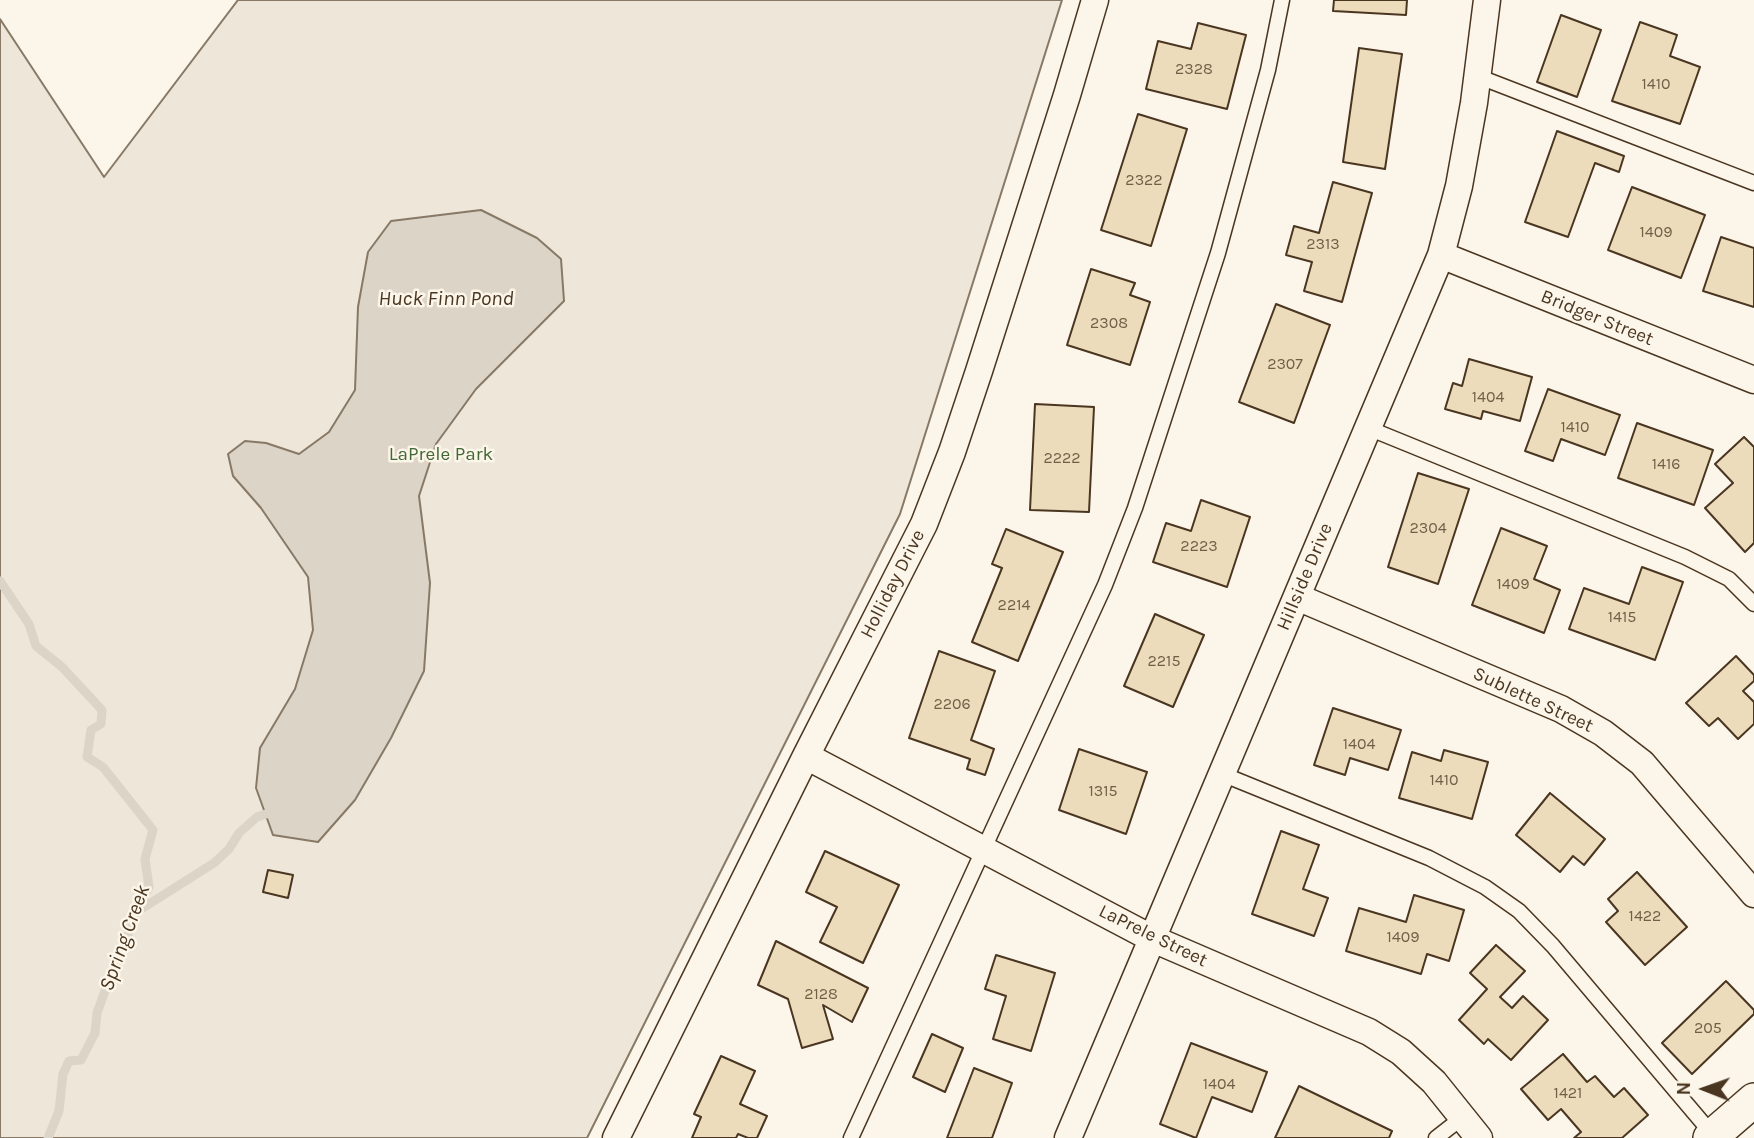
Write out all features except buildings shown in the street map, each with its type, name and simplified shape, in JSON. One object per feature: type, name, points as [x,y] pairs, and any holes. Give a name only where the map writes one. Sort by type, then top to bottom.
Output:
[{"type":"street","name":"Holliday Drive","points":[[616,1138],[925,524],[948,464],[1095,0]]},
{"type":"street","name":"Hillside Drive","points":[[1068,1138],[1441,255],[1459,186],[1488,0]]},
{"type":"street","name":"Bridger Street","points":[[1441,255],[1754,380]]},
{"type":"street","name":"Sublette Street","points":[[1297,597],[1560,709],[1603,733],[1642,763],[1754,894]]},
{"type":"street","name":"LaPrele Street","points":[[806,756],[1153,939],[1369,1032],[1401,1052],[1434,1082],[1479,1138]]},
{"type":"street","points":[[1711,1136],[1754,1100]]},
{"type":"lane","points":[[851,1138],[1105,584],[1135,508],[1218,253],[1268,70],[1282,0]]},
{"type":"lane","points":[[1477,76],[1754,183]]},
{"type":"lane","points":[[1368,428],[1685,557],[1729,579],[1754,604]]},
{"type":"lane","points":[[1222,775],[1429,858],[1485,887],[1519,911],[1553,946],[1711,1136]]},
{"type":"lane","points":[[1436,1138],[1462,1117]]},
{"type":"green space","name":"LaPrele Park","points":[[238,0],[1062,0],[900,514],[587,1138],[0,1138],[0,19],[104,177]]},
{"type":"water","name":"Huck Finn Pond","points":[[481,210],[537,238],[561,259],[564,301],[476,389],[436,444],[419,496],[430,583],[424,671],[391,738],[355,800],[318,842],[273,835],[256,788],[260,748],[295,689],[313,630],[308,577],[261,508],[233,476],[228,454],[245,441],[266,443],[299,454],[329,432],[355,390],[358,307],[368,252],[391,221]]},
{"type":"waterway","name":"Spring Creek","points":[[0,581],[29,624],[36,646],[62,667],[102,710],[101,724],[91,730],[87,757],[103,767],[153,830],[145,859],[149,887],[129,927],[127,945],[110,977],[97,1013],[95,1033],[81,1060],[69,1061],[63,1074],[59,1111],[48,1138]]},
{"type":"waterway","points":[[138,911],[214,863],[229,849],[239,833],[257,817],[266,814]]}]
